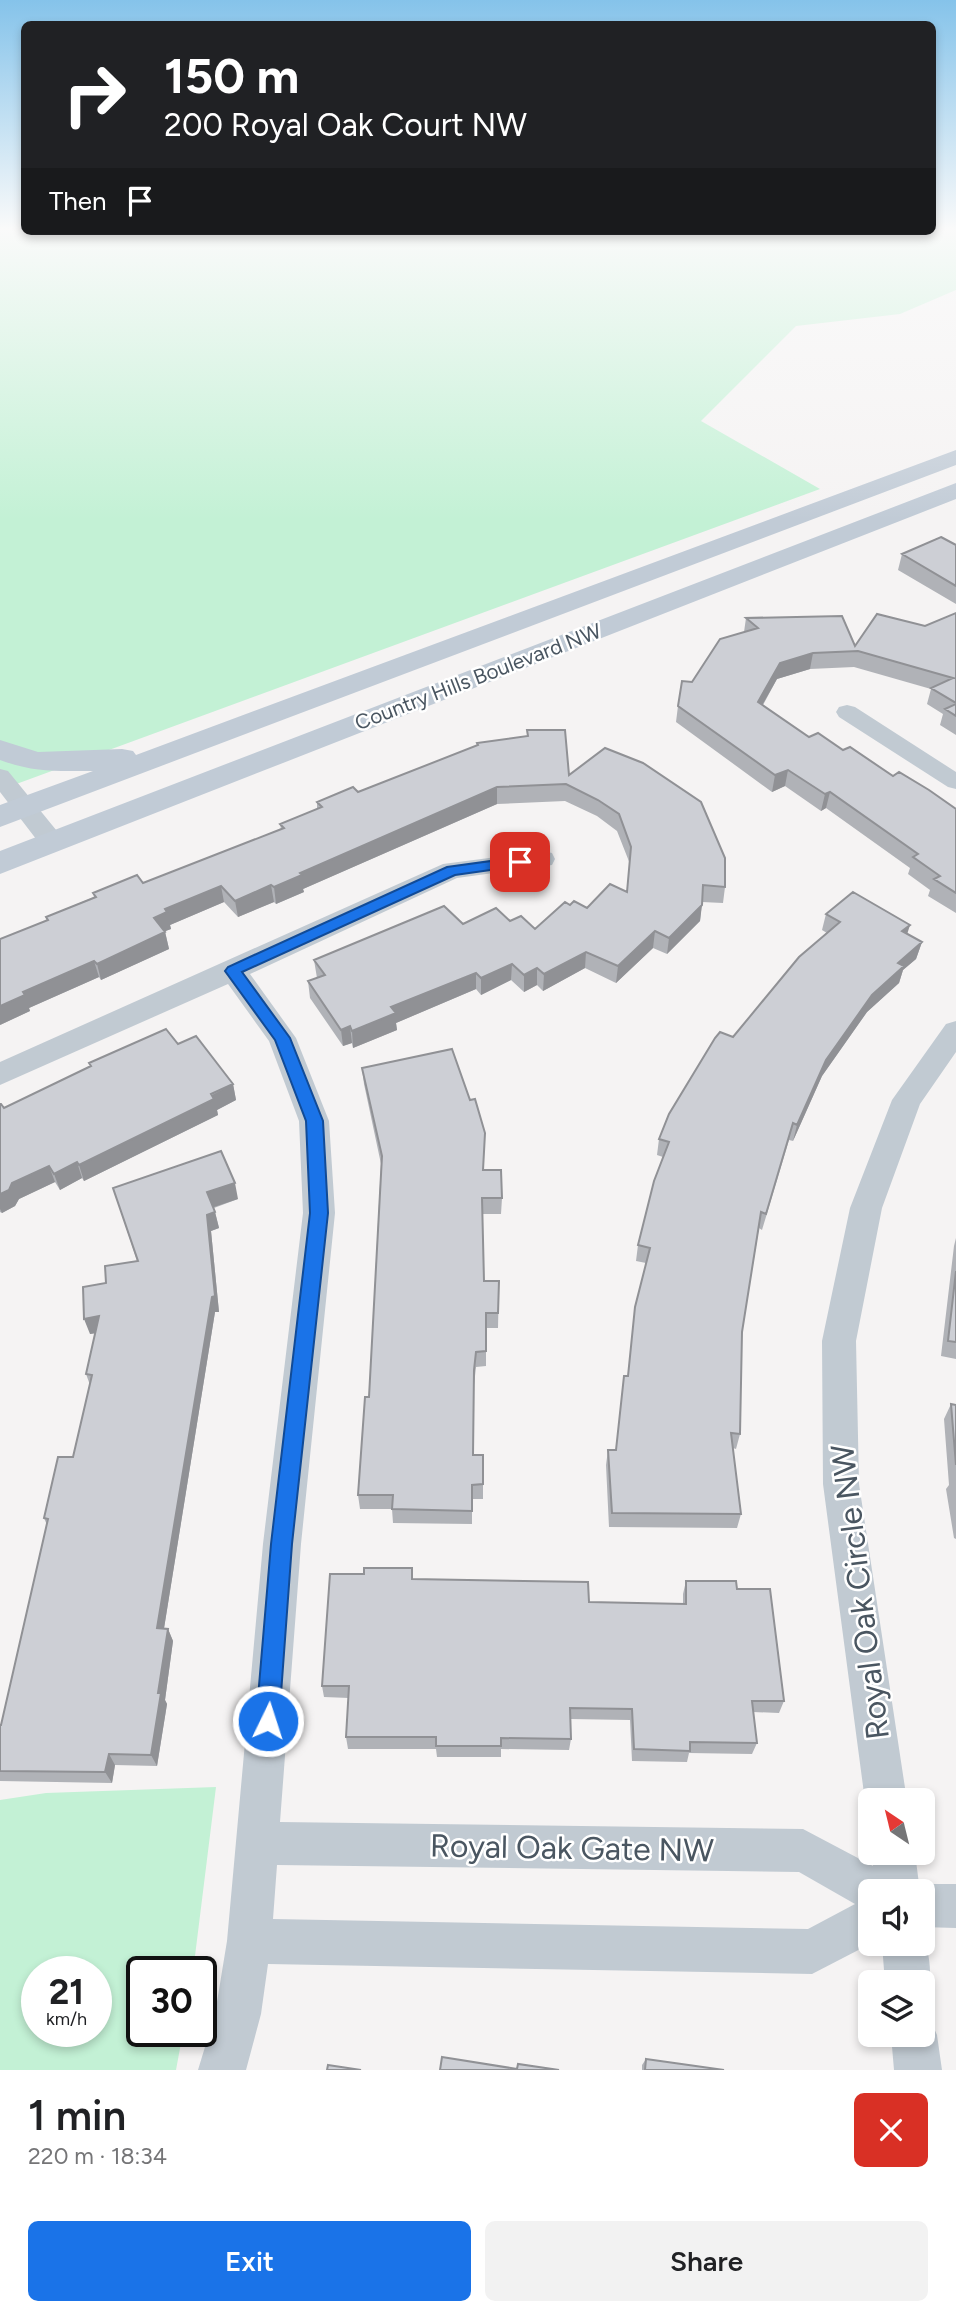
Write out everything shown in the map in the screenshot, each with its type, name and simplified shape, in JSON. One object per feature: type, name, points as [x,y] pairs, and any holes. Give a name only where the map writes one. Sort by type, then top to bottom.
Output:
[{"type":"main road","name":"Country Hills Boulevard NW","points":[[13,813],[956,457]]},
{"type":"main road","name":"Country Hills Boulevard NW","points":[[0,863],[956,490]]},
{"type":"main road","points":[[0,749],[35,762],[101,761],[183,748]]},
{"type":"street","points":[[847,712],[956,782]]},
{"type":"street","points":[[0,776],[13,813],[52,842]]},
{"type":"street","points":[[0,1074],[452,870],[542,859]]},
{"type":"street","points":[[222,2070],[238,2014],[249,1941],[282,1544],[319,1213],[314,1121],[282,1038],[233,971]]},
{"type":"street","name":"Royal Oak Circle NW","points":[[884,1788],[841,1484],[839,1341],[866,1208],[907,1100],[956,1031]]},
{"type":"street","name":"Royal Oak Gate NW","points":[[257,1843],[803,1851],[858,1881]]},
{"type":"street","points":[[935,1905],[956,1906]]},
{"type":"street","points":[[249,1941],[812,1952],[858,1927]]},
{"type":"street","points":[[915,2047],[918,2070]]},
{"type":"green space","points":[[0,327],[795,327],[701,421],[820,489],[0,790]]},
{"type":"green space","points":[[216,1787],[195,1956],[126,1956],[126,2047],[180,2047],[176,2070],[0,2070],[0,1800],[46,1793]]},
{"type":"building","points":[[941,537],[956,545],[956,586],[902,554]]},
{"type":"building","points":[[956,613],[956,703],[931,688],[953,678],[858,651],[813,653],[780,663],[758,702],[809,737],[818,733],[843,750],[850,747],[893,776],[899,772],[956,809],[956,893],[934,879],[940,876],[913,857],[918,854],[830,792],[825,794],[788,770],[775,775],[678,706],[682,681],[692,682],[720,639],[758,628],[746,618],[842,616],[855,646],[877,614],[925,626]]},
{"type":"building","points":[[956,704],[956,716],[945,709]]},
{"type":"building","points":[[527,730],[565,730],[569,775],[605,748],[643,763],[701,802],[725,858],[725,887],[703,885],[702,905],[669,938],[655,931],[618,966],[586,952],[544,974],[537,968],[524,975],[512,964],[481,978],[476,973],[391,1007],[396,1013],[352,1031],[350,1026],[341,1030],[308,981],[325,975],[314,960],[444,906],[463,924],[496,908],[510,921],[521,916],[535,929],[565,902],[570,905],[574,901],[587,908],[610,884],[627,892],[631,847],[619,814],[566,784],[497,787],[300,873],[302,875],[274,887],[271,885],[235,901],[221,886],[165,909],[167,912],[154,918],[165,932],[97,964],[94,961],[23,992],[25,995],[0,1006],[0,939],[48,920],[46,917],[96,897],[93,893],[137,875],[143,883],[284,828],[280,824],[322,807],[317,802],[353,787],[358,792],[478,745],[477,743],[528,736]]},
{"type":"building","points":[[853,892],[910,925],[902,931],[922,942],[898,963],[904,966],[872,995],[826,1060],[797,1125],[793,1123],[766,1214],[761,1212],[742,1332],[740,1434],[731,1433],[741,1514],[612,1513],[608,1450],[616,1450],[624,1376],[628,1376],[635,1307],[650,1248],[638,1245],[654,1181],[669,1142],[659,1139],[669,1114],[715,1038],[720,1032],[733,1037],[799,957],[840,922],[826,914]]},
{"type":"building","points":[[166,1029],[178,1044],[196,1036],[233,1084],[211,1094],[214,1099],[79,1165],[77,1162],[54,1174],[49,1166],[12,1183],[9,1190],[0,1194],[0,1104],[4,1108],[91,1066],[89,1063]]},
{"type":"building","points":[[452,1049],[470,1100],[475,1099],[485,1133],[483,1170],[501,1170],[502,1198],[482,1198],[484,1281],[499,1281],[498,1313],[486,1313],[486,1351],[476,1352],[474,1370],[473,1455],[483,1455],[483,1484],[472,1485],[472,1511],[392,1509],[393,1495],[358,1495],[365,1397],[369,1397],[382,1156],[362,1068]]},
{"type":"building","points":[[221,1151],[235,1183],[207,1192],[215,1212],[207,1215],[215,1296],[212,1297],[157,1628],[168,1629],[151,1755],[109,1754],[105,1772],[0,1771],[0,1725],[48,1519],[44,1518],[58,1457],[73,1457],[92,1375],[86,1374],[99,1316],[84,1319],[83,1287],[106,1283],[105,1266],[138,1261],[113,1188]]},
{"type":"building","points":[[956,1271],[956,1342],[948,1341]]},
{"type":"building","points":[[951,1404],[956,1405],[956,1465]]},
{"type":"building","points":[[364,1568],[412,1568],[412,1579],[588,1582],[589,1602],[686,1604],[686,1581],[736,1581],[737,1589],[770,1589],[784,1701],[752,1701],[757,1743],[690,1742],[690,1751],[634,1749],[632,1709],[570,1708],[571,1739],[501,1738],[501,1746],[436,1746],[436,1737],[346,1737],[349,1686],[322,1686],[330,1574],[364,1574]]},
{"type":"building","points":[[442,2057],[517,2069],[518,2064],[559,2070],[440,2070]]},
{"type":"building","points":[[646,2059],[724,2070],[645,2070]]},
{"type":"building","points":[[328,2065],[361,2070],[327,2070]]},
{"type":"route","points":[[268,1721],[282,1544],[319,1213],[318,1190],[314,1121],[282,1038],[233,971],[452,870],[520,862]]}]
